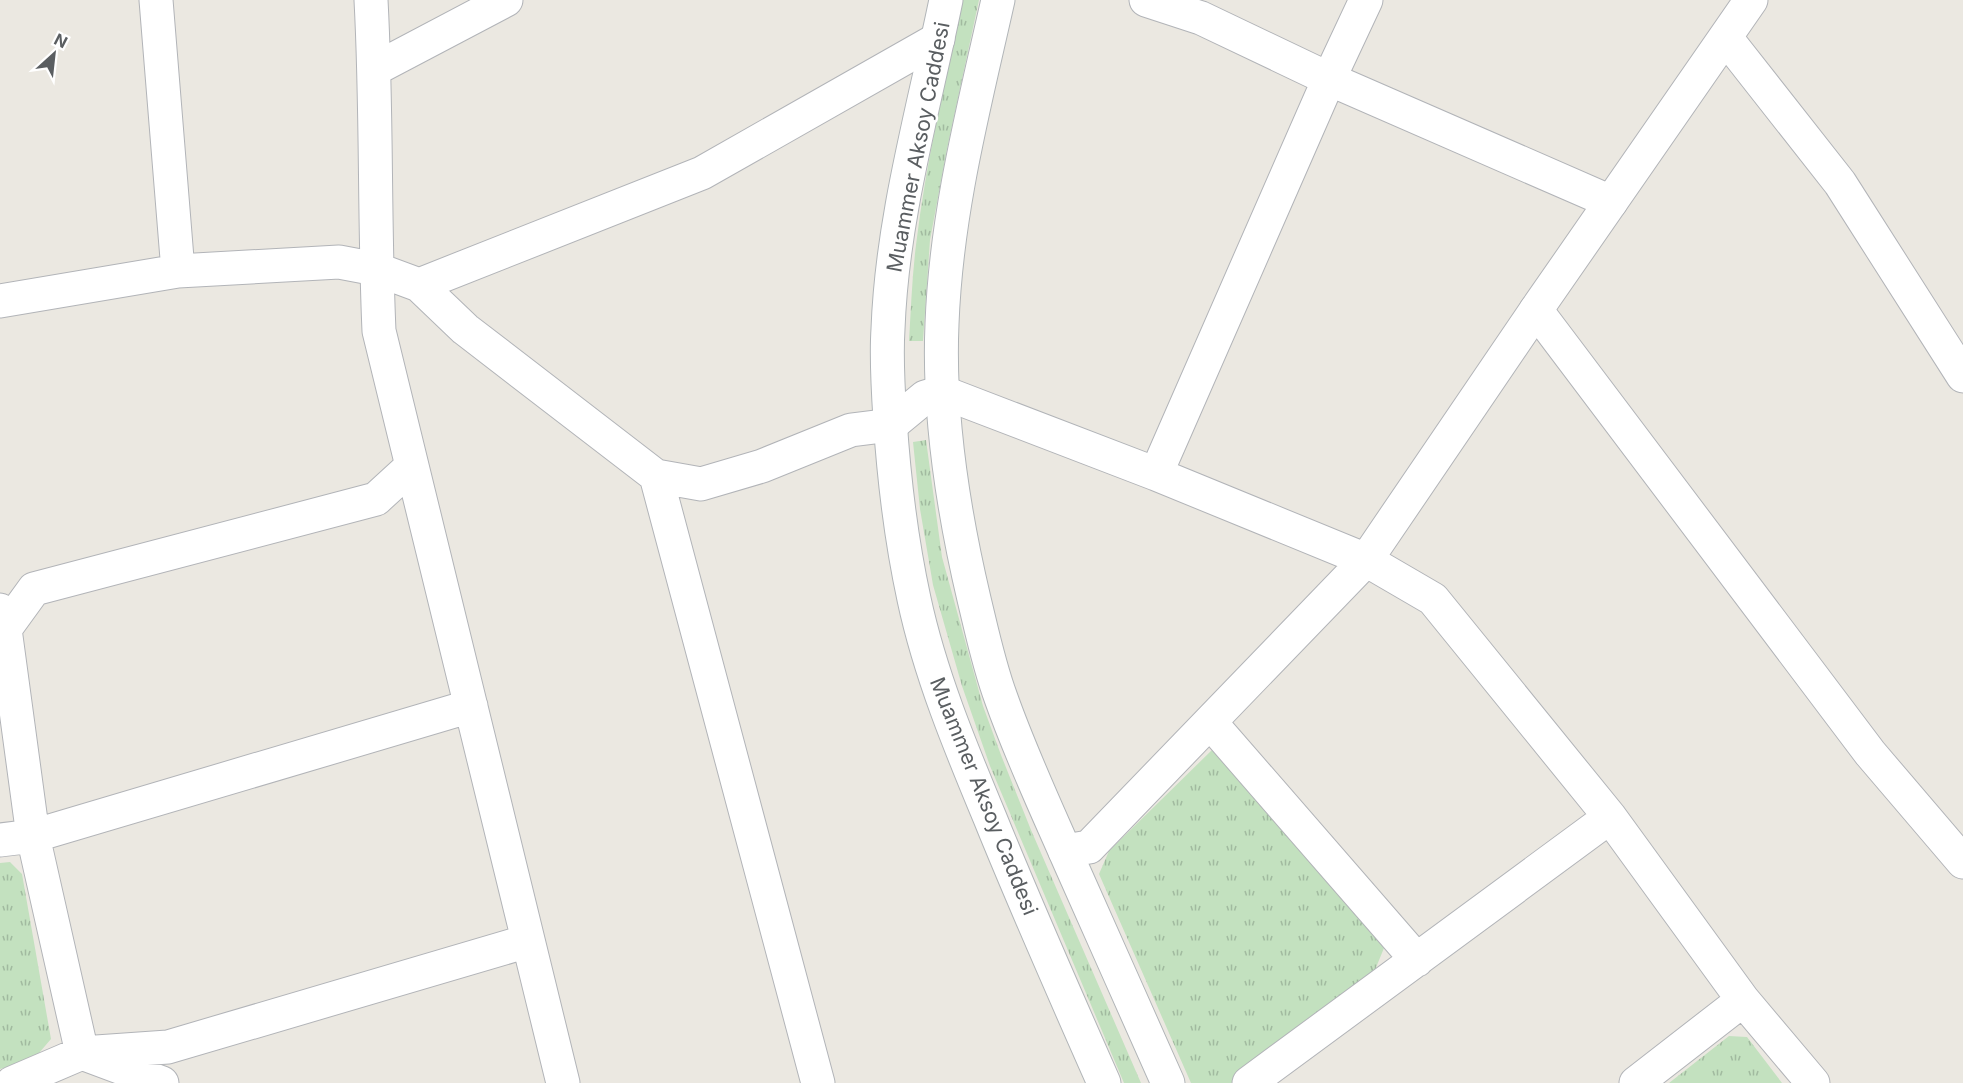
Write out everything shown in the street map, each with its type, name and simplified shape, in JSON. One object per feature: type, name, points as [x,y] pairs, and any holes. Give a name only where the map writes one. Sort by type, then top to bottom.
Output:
[{"type":"street","points":[[156,0],[177,271]]},
{"type":"street","points":[[371,0],[375,69],[376,269],[379,331],[563,1083]]},
{"type":"street","points":[[375,69],[506,0]]},
{"type":"street","name":"Muammer Aksoy Caddesi","points":[[946,0],[903,203],[891,280],[888,330],[891,425],[900,525],[914,600],[930,660],[957,738],[1104,1083]]},
{"type":"street","points":[[998,0],[959,173],[951,220],[942,323],[942,392],[954,502],[964,558],[1000,695],[1021,752],[1168,1083]]},
{"type":"street","points":[[1146,0],[1202,18],[1329,79],[1611,202]]},
{"type":"street","points":[[1156,474],[1329,79],[1366,0]]},
{"type":"street","points":[[1065,851],[1089,847],[1366,560],[1751,0]]},
{"type":"street","points":[[1726,38],[1840,183],[1963,376]]},
{"type":"street","points":[[419,285],[702,173],[938,39]]},
{"type":"street","points":[[0,301],[177,271],[339,262],[376,269],[419,285],[465,329],[656,476],[701,484],[762,466],[851,430],[891,425],[925,397],[942,392],[1156,474],[1366,560],[1433,599],[1610,817],[1743,1000],[1813,1083]]},
{"type":"street","points":[[1536,310],[1870,753],[1963,862]]},
{"type":"street","points":[[82,1053],[33,836],[2,624],[34,589],[376,500],[412,466]]},
{"type":"street","points":[[656,476],[818,1083]]},
{"type":"street","points":[[0,840],[33,836],[471,706]]},
{"type":"street","points":[[1210,722],[1417,960]]},
{"type":"street","points":[[1249,1083],[1610,817]]},
{"type":"street","points":[[12,1083],[82,1053],[168,1047],[528,941]]},
{"type":"street","points":[[1636,1083],[1743,1000]]},
{"type":"street","points":[[82,1053],[162,1083]]},
{"type":"green space","points":[[963,0],[979,0],[930,240],[923,341],[909,341],[920,214],[936,122]]},
{"type":"green space","points":[[926,440],[942,557],[983,706],[1031,830],[1141,1083],[1124,1083],[990,766],[962,686],[933,585],[920,509],[913,442]]},
{"type":"green space","points":[[1213,749],[1228,753],[1384,948],[1375,970],[1231,1083],[1191,1083],[1099,874],[1109,851]]},
{"type":"green space","points":[[10,862],[22,874],[51,1039],[33,1060],[0,1069],[0,863]]},
{"type":"green space","points":[[1729,1036],[1747,1037],[1782,1083],[1669,1083]]}]
